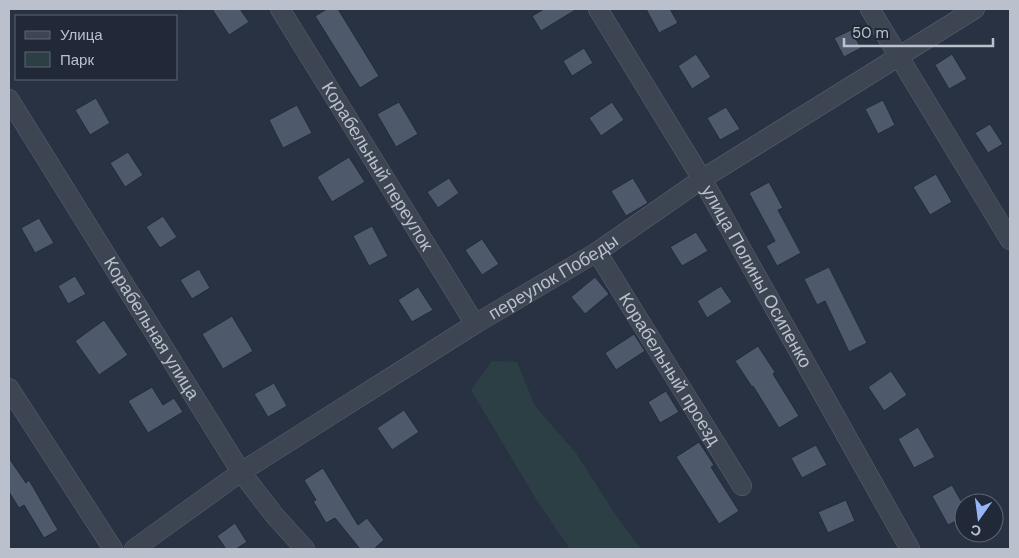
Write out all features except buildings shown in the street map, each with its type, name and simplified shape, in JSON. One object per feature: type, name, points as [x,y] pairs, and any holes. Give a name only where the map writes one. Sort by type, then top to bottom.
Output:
[{"type":"street","name":"Корабельный переулок","points":[[280,9],[475,324]]},
{"type":"street","name":"улица Полины Осипенко","points":[[598,9],[702,179],[910,549]]},
{"type":"street","points":[[870,9],[1010,240]]},
{"type":"street","name":"переулок Победы","points":[[134,549],[242,472],[475,324],[597,252],[702,179],[975,9]]},
{"type":"street","name":"Корабельная улица","points":[[9,99],[242,472],[275,516],[305,549]]},
{"type":"street","name":"Корабельный проезд","points":[[597,252],[742,486]]},
{"type":"street","points":[[9,388],[113,549]]},
{"type":"green space","points":[[492,361],[517,362],[535,406],[576,453],[615,514],[641,549],[570,549],[536,499],[471,390]]}]
